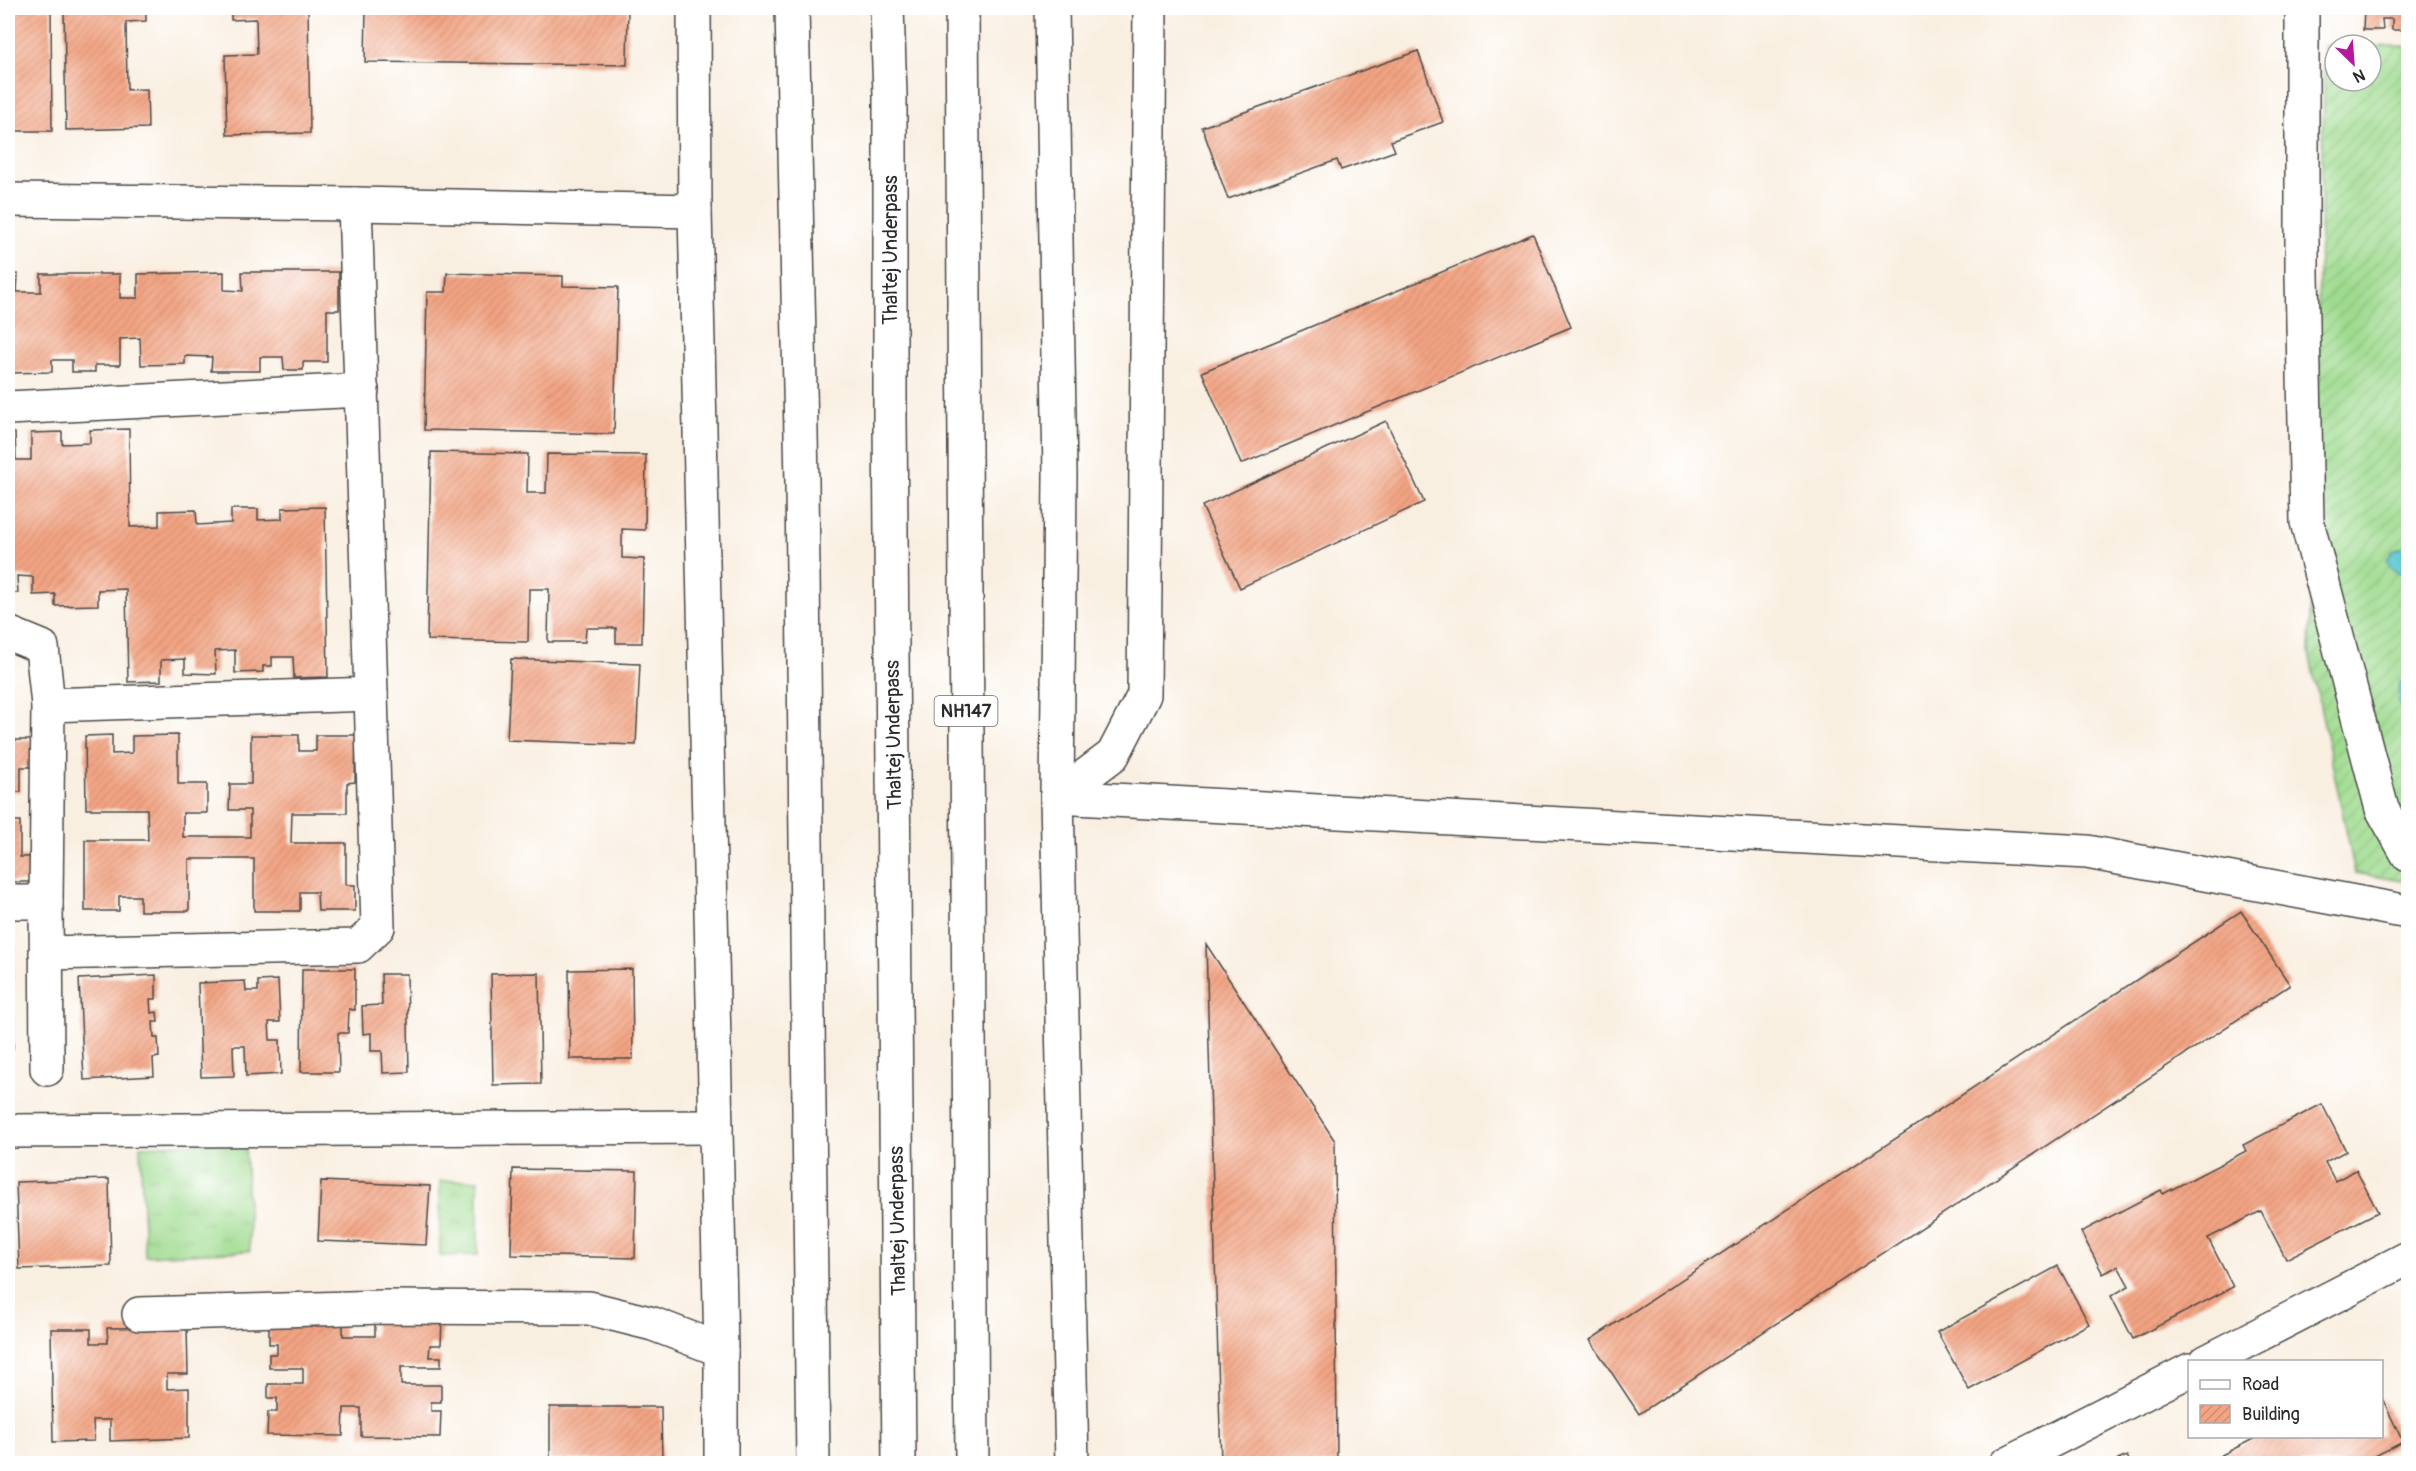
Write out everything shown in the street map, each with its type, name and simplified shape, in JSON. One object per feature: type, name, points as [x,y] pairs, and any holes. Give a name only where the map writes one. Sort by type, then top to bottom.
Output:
[{"type":"main road","points":[[694,8],[695,211],[721,1350],[721,1464]]},
{"type":"main road","points":[[792,8],[802,482],[813,1464]]},
{"type":"main road","name":"Thaltej Underpass","points":[[887,8],[890,95],[890,442],[899,1464]]},
{"type":"main road","name":"NH147","points":[[962,8],[972,1464]]},
{"type":"main road","points":[[1052,8],[1060,474],[1057,797],[1072,1464]]},
{"type":"main road","points":[[1057,797],[1113,755],[1144,695],[1150,8]]},
{"type":"main road","points":[[2302,8],[2302,274],[2307,522],[2382,809],[2409,855]]},
{"type":"main road","points":[[8,200],[695,211]]},
{"type":"main road","points":[[46,953],[358,946],[378,927],[355,204]]},
{"type":"main road","points":[[8,408],[362,390]]},
{"type":"main road","points":[[8,633],[42,647],[48,705],[47,1069]]},
{"type":"main road","points":[[48,705],[370,694]]},
{"type":"main road","points":[[1057,797],[2087,852],[2409,912]]},
{"type":"main road","points":[[8,902],[46,902]]},
{"type":"main road","points":[[8,1131],[716,1127]]},
{"type":"main road","points":[[2210,1360],[2409,1258]]},
{"type":"main road","points":[[139,1314],[382,1306],[589,1308],[653,1324],[721,1350]]},
{"type":"main road","points":[[2006,1464],[2188,1371]]},
{"type":"green space","points":[[2383,46],[2408,46],[2408,882],[2355,873],[2309,653],[2324,93],[2383,93]]},
{"type":"green space","points":[[245,1141],[250,1251],[145,1256],[140,1146]]},
{"type":"green space","points":[[478,1180],[478,1255],[440,1256],[440,1181]]},
{"type":"water","points":[[2404,547],[2408,549],[2408,576],[2391,568],[2387,559],[2393,551]]},
{"type":"water","points":[[2408,674],[2408,723],[2399,702],[2400,682]]},
{"type":"building","points":[[8,8],[51,8],[52,131],[8,131]]},
{"type":"building","points":[[64,8],[146,8],[146,21],[126,22],[127,90],[147,89],[148,128],[66,130]]},
{"type":"building","points":[[231,8],[308,8],[310,133],[227,135],[225,55],[257,54],[256,19],[231,20]]},
{"type":"building","points":[[366,8],[628,8],[627,65],[365,62]]},
{"type":"building","points":[[2364,8],[2408,8],[2408,30],[2392,30],[2392,19],[2382,19],[2383,30],[2363,30]]},
{"type":"building","points":[[1418,51],[1443,122],[1391,141],[1395,151],[1341,170],[1337,160],[1228,199],[1202,127]]},
{"type":"building","points":[[1533,234],[1571,327],[1241,464],[1202,372]]},
{"type":"building","points":[[224,272],[224,290],[243,291],[242,272],[339,272],[339,310],[327,310],[327,362],[303,362],[303,370],[284,370],[283,357],[260,357],[260,371],[211,371],[212,357],[185,356],[185,364],[141,365],[140,338],[120,339],[120,365],[95,365],[95,372],[72,372],[72,360],[52,360],[52,372],[8,373],[8,275],[18,274],[17,292],[41,292],[41,274],[120,274],[120,298],[138,298],[138,274]]},
{"type":"building","points":[[447,273],[563,276],[563,286],[618,287],[614,434],[424,430],[427,292],[446,292]]},
{"type":"building","points":[[1386,421],[1424,502],[1240,588],[1202,506]]},
{"type":"building","points":[[129,429],[130,527],[159,526],[159,511],[196,510],[197,525],[231,523],[231,509],[258,509],[258,520],[282,519],[282,508],[325,507],[328,677],[294,678],[293,657],[272,657],[272,666],[263,666],[263,672],[235,673],[235,650],[215,651],[216,674],[185,673],[185,659],[161,660],[161,681],[128,682],[126,589],[98,590],[98,605],[55,606],[55,594],[33,595],[33,577],[17,576],[18,593],[8,594],[8,433],[15,433],[16,460],[31,460],[31,433],[62,432],[62,444],[90,443],[90,430]]},
{"type":"building","points":[[431,452],[528,454],[527,493],[546,493],[547,454],[646,455],[645,530],[622,529],[622,558],[644,559],[642,643],[616,643],[616,628],[586,628],[585,642],[548,642],[549,589],[529,589],[528,642],[427,640]]},
{"type":"building","points":[[511,659],[640,664],[636,745],[507,740]]},
{"type":"building","points":[[112,735],[112,754],[132,753],[132,736],[178,735],[178,784],[207,784],[207,813],[183,813],[183,837],[250,837],[250,810],[229,810],[230,784],[251,784],[251,735],[299,735],[299,751],[316,751],[316,735],[356,735],[355,782],[347,783],[347,813],[292,813],[291,843],[346,843],[346,885],[355,885],[355,911],[318,911],[317,892],[300,892],[300,911],[254,911],[254,859],[189,859],[189,911],[140,911],[140,896],[119,896],[119,911],[85,911],[85,840],[148,840],[147,809],[86,809],[85,736]]},
{"type":"building","points":[[8,740],[32,740],[32,767],[21,767],[21,792],[8,792]]},
{"type":"building","points":[[8,821],[20,821],[20,857],[31,857],[30,882],[8,882]]},
{"type":"building","points":[[2241,911],[2290,985],[1639,1414],[1590,1340]]},
{"type":"building","points":[[1206,944],[1335,1141],[1337,1464],[1221,1464]]},
{"type":"building","points":[[8,950],[14,950],[13,981],[8,981]]},
{"type":"building","points":[[302,969],[355,969],[355,1010],[349,1009],[348,1033],[338,1033],[339,1072],[301,1072]]},
{"type":"building","points":[[632,969],[633,1059],[570,1059],[569,970]]},
{"type":"building","points":[[539,973],[541,1084],[493,1085],[491,974]]},
{"type":"building","points":[[381,974],[407,974],[409,1072],[383,1073],[382,1051],[371,1051],[371,1033],[363,1034],[362,1006],[382,1005]]},
{"type":"building","points":[[156,975],[156,999],[150,999],[151,1013],[157,1012],[158,1022],[153,1022],[154,1038],[158,1038],[159,1057],[153,1058],[154,1076],[84,1080],[79,979]]},
{"type":"building","points":[[278,980],[280,1022],[269,1022],[270,1040],[280,1040],[281,1074],[246,1076],[245,1046],[233,1046],[234,1076],[201,1077],[198,983],[245,981],[246,991],[258,991],[258,981]]},
{"type":"building","points":[[8,1014],[14,1014],[13,1049],[8,1049]]},
{"type":"building","points":[[2322,1104],[2346,1151],[2325,1162],[2335,1181],[2356,1170],[2378,1212],[2286,1259],[2261,1211],[2208,1238],[2233,1287],[2133,1339],[2111,1296],[2129,1286],[2118,1266],[2103,1274],[2081,1232],[2161,1190],[2163,1194],[2246,1151],[2243,1145]]},
{"type":"building","points":[[513,1169],[637,1171],[635,1258],[511,1255]]},
{"type":"building","points":[[109,1179],[111,1266],[19,1269],[16,1182]]},
{"type":"building","points":[[321,1181],[430,1186],[426,1245],[318,1241]]},
{"type":"building","points":[[2058,1266],[2089,1324],[1969,1390],[1937,1332]]},
{"type":"building","points":[[375,1317],[442,1318],[441,1345],[430,1345],[429,1357],[441,1357],[441,1367],[401,1367],[401,1385],[441,1385],[441,1402],[431,1402],[431,1411],[441,1411],[440,1437],[361,1436],[361,1408],[344,1408],[343,1436],[267,1435],[268,1412],[277,1412],[277,1398],[268,1398],[268,1384],[303,1384],[303,1368],[269,1368],[269,1354],[277,1354],[277,1344],[269,1344],[269,1320],[343,1321],[343,1336],[375,1336]]},
{"type":"building","points":[[187,1327],[188,1374],[167,1374],[167,1389],[189,1388],[189,1438],[110,1441],[110,1420],[93,1420],[94,1441],[53,1442],[51,1329],[91,1329],[91,1343],[108,1343],[107,1328]]},
{"type":"building","points":[[2383,1400],[2403,1442],[2359,1464],[2204,1464],[2255,1438],[2383,1438]]},
{"type":"building","points":[[550,1407],[661,1407],[662,1459],[550,1460]]},
{"type":"building","points":[[2127,1456],[2131,1464],[2109,1464]]}]
